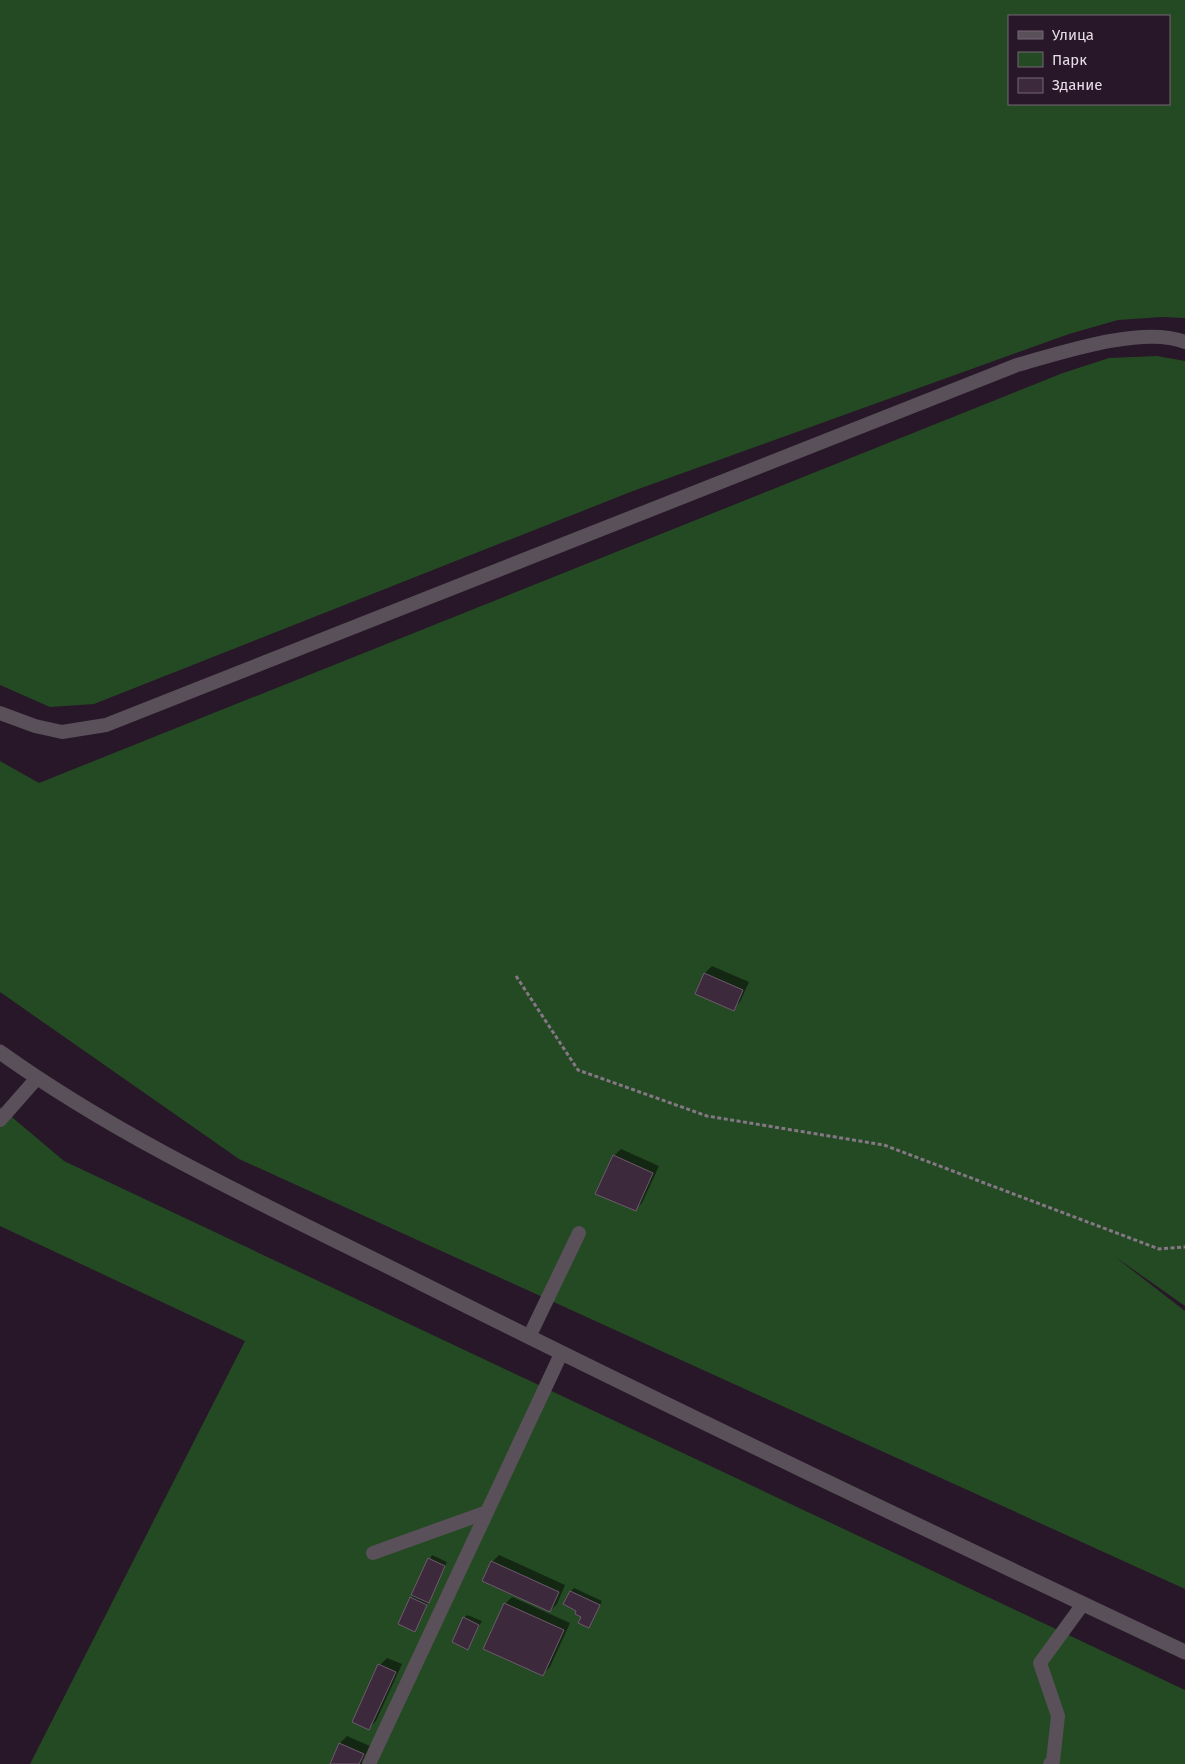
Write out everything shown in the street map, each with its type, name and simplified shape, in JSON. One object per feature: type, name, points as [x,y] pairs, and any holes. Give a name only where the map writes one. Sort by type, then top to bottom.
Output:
[{"type":"street","points":[[0,1052],[37,1078],[181,1162],[561,1354],[1185,1652]]},
{"type":"lane","points":[[0,713],[35,726],[62,732],[106,725],[1017,365],[1100,342],[1145,338],[1185,342]]},
{"type":"lane","points":[[0,1120],[37,1078]]},
{"type":"lane","points":[[529,1337],[579,1233]]},
{"type":"lane","points":[[369,1764],[561,1354]]},
{"type":"lane","points":[[373,1553],[487,1512]]},
{"type":"lane","points":[[1050,1764],[1058,1716],[1040,1662],[1083,1604]]},
{"type":"path","points":[[516,976],[578,1070],[708,1116],[884,1144],[1159,1249],[1185,1247]]},
{"type":"green space","points":[[0,0],[1185,0],[1185,318],[1162,317],[1118,320],[1069,334],[633,491],[94,704],[50,707],[0,685]]},
{"type":"green space","points":[[1157,356],[1185,361],[1185,1306],[1114,1256],[1185,1311],[1185,1589],[239,1159],[0,992],[0,761],[39,783],[1063,373],[1109,358]]},
{"type":"green space","points":[[0,1107],[64,1161],[1185,1690],[1185,1764],[30,1764],[245,1341],[0,1226]]},
{"type":"building","points":[[704,973],[743,990],[734,1011],[695,994]]},
{"type":"building","points":[[613,1155],[653,1173],[636,1211],[595,1194]]},
{"type":"building","points":[[428,1558],[445,1566],[429,1603],[411,1595]]},
{"type":"building","points":[[491,1561],[559,1592],[550,1612],[482,1581]]},
{"type":"building","points":[[570,1591],[600,1605],[589,1628],[578,1623],[581,1617],[575,1614],[576,1611],[563,1604]]},
{"type":"building","points":[[410,1597],[427,1605],[415,1632],[398,1624]]},
{"type":"building","points":[[504,1603],[564,1630],[543,1676],[483,1649]]},
{"type":"building","points":[[463,1617],[479,1625],[468,1650],[452,1642]]},
{"type":"building","points":[[378,1664],[396,1672],[369,1730],[352,1722]]},
{"type":"building","points":[[339,1743],[364,1754],[359,1764],[330,1764]]}]
